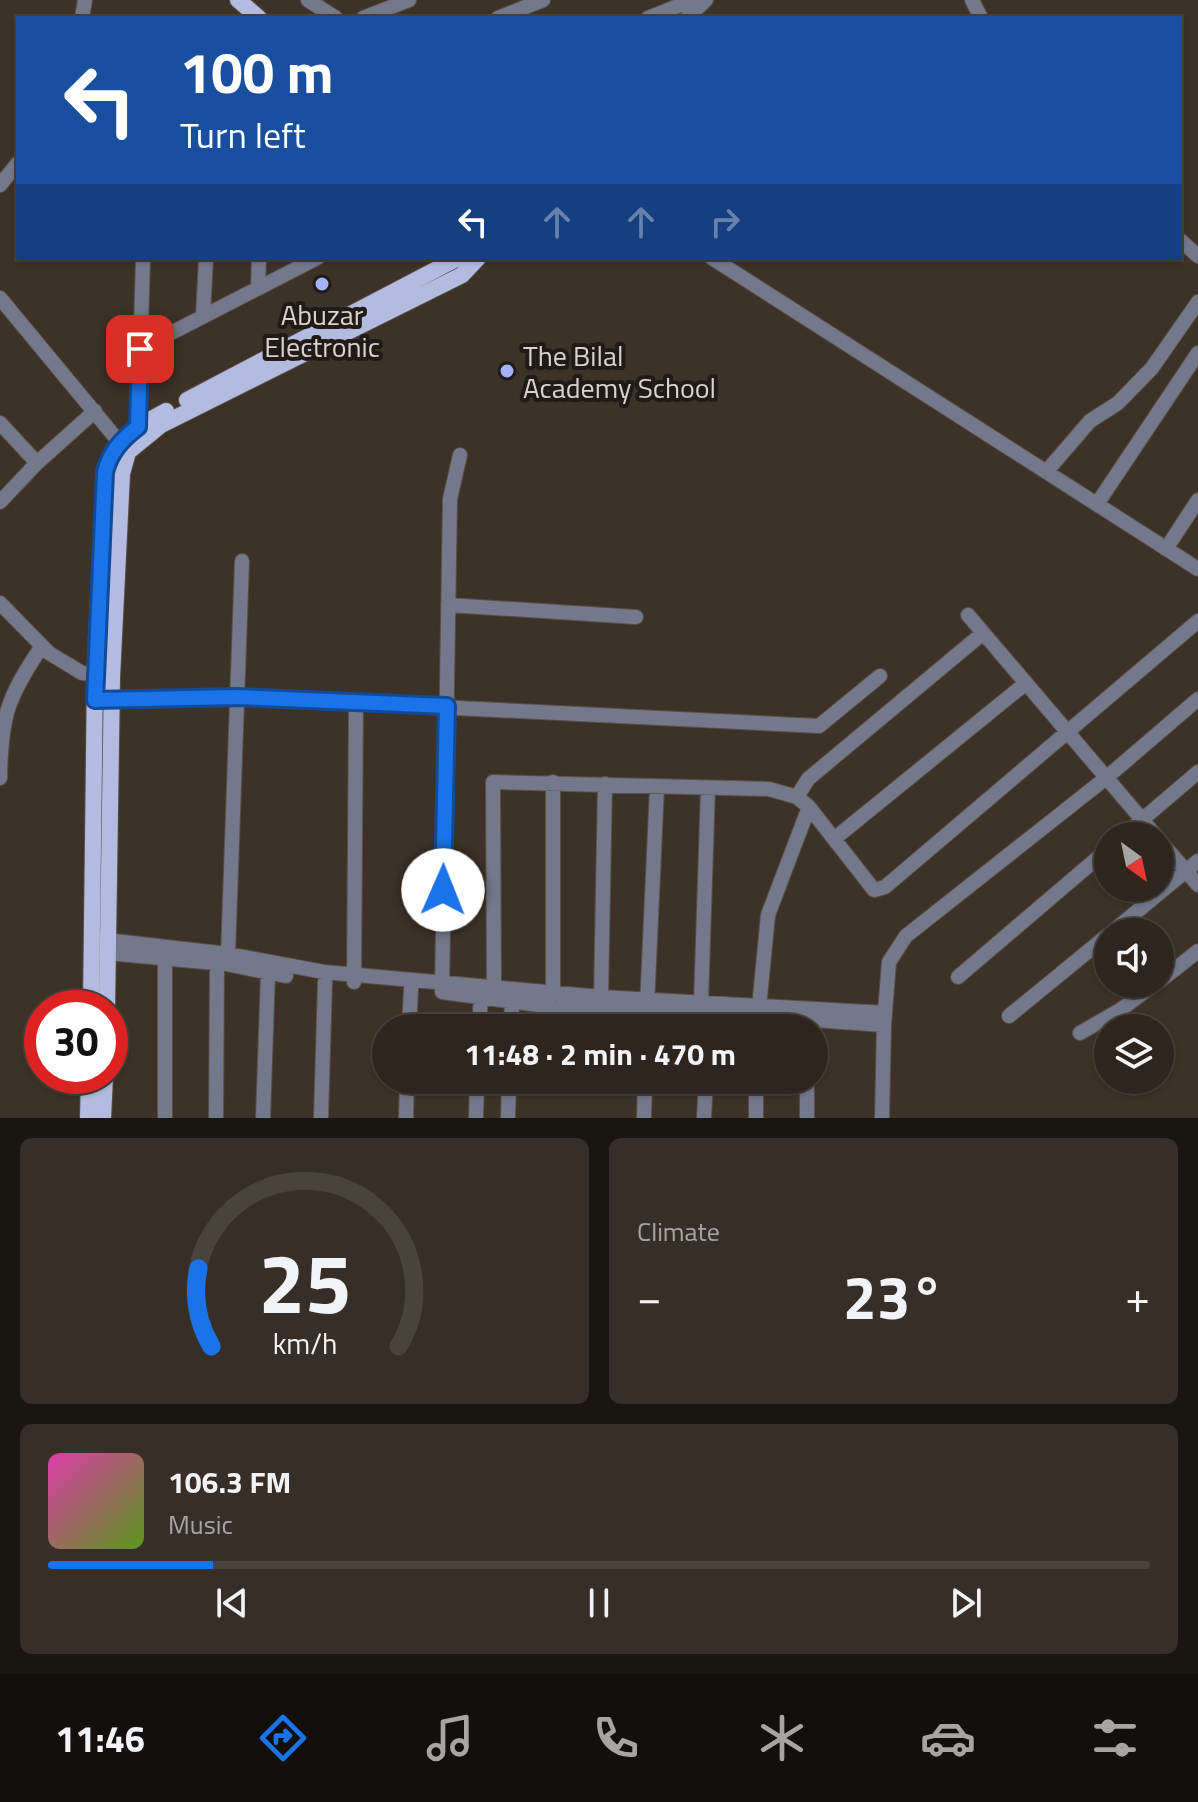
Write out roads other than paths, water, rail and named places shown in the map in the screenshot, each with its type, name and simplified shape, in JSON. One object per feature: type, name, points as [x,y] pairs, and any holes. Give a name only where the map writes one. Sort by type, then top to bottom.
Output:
[{"type":"main road","points":[[238,0],[257,16]]},
{"type":"main road","points":[[105,990],[101,946],[95,700],[103,676],[124,448],[138,427],[454,260]]},
{"type":"main road","points":[[124,448],[161,425],[462,275],[476,260]]},
{"type":"main road","points":[[94,990],[101,946],[114,698],[103,676]]},
{"type":"main road","points":[[88,1118],[89,1094]]},
{"type":"main road","points":[[103,1118],[104,1094]]},
{"type":"street","points":[[308,0],[333,16]]},
{"type":"street","points":[[368,16],[409,0]]},
{"type":"street","points":[[503,16],[543,0]]},
{"type":"street","points":[[653,16],[693,0]]},
{"type":"street","points":[[689,16],[706,0]]},
{"type":"street","points":[[0,185],[16,165]]},
{"type":"street","points":[[1182,242],[1198,256]]},
{"type":"street","points":[[138,427],[143,260]]},
{"type":"street","points":[[203,316],[206,260]]},
{"type":"street","points":[[258,288],[259,260]]},
{"type":"street","points":[[140,349],[308,260]]},
{"type":"street","points":[[715,260],[1198,569]]},
{"type":"street","points":[[0,298],[124,448]]},
{"type":"street","points":[[1046,472],[1090,421],[1118,403],[1152,368],[1198,302]]},
{"type":"street","points":[[1097,504],[1198,353]]},
{"type":"street","points":[[0,502],[37,463],[95,411]]},
{"type":"street","points":[[0,423],[37,463]]},
{"type":"street","points":[[442,987],[450,499],[460,455]]},
{"type":"street","points":[[1166,549],[1198,500]]},
{"type":"street","points":[[216,1118],[242,561]]},
{"type":"street","points":[[0,603],[42,646],[82,673],[103,676]]},
{"type":"street","points":[[448,605],[636,617]]},
{"type":"street","points":[[968,615],[1142,820]]},
{"type":"street","points":[[494,987],[493,782],[769,789],[797,797],[809,807],[874,890],[885,887],[1198,621]]},
{"type":"street","points":[[797,797],[808,779],[983,633]]},
{"type":"street","points":[[0,778],[0,747],[7,707],[18,681],[42,646]]},
{"type":"street","points":[[95,700],[236,697],[819,726],[880,676]]},
{"type":"street","points":[[834,839],[1026,683]]},
{"type":"street","points":[[882,1118],[884,1019],[889,962],[906,936],[1106,778],[1198,699]]},
{"type":"street","points":[[355,979],[356,704]]},
{"type":"street","points":[[1140,822],[1198,772]]},
{"type":"street","points":[[553,782],[553,993]]},
{"type":"street","points":[[601,997],[605,784]]},
{"type":"street","points":[[646,1014],[657,787]]},
{"type":"street","points":[[706,1014],[708,788]]},
{"type":"street","points":[[758,1014],[768,915],[809,807]]},
{"type":"street","points":[[1174,857],[1198,885]]},
{"type":"street","points":[[958,977],[1094,861]]},
{"type":"street","points":[[1129,918],[1198,861]]},
{"type":"street","points":[[101,946],[165,958],[183,955]]},
{"type":"street","points":[[101,946],[296,968],[411,989],[494,987],[601,997],[646,1014]]},
{"type":"street","points":[[1009,1016],[1094,947]]},
{"type":"street","points":[[1174,970],[1198,951]]},
{"type":"street","points":[[165,958],[165,1118]]},
{"type":"street","points":[[222,959],[268,973],[325,982],[355,979],[442,987],[512,1002],[646,1014]]},
{"type":"street","points":[[263,1118],[268,973]]},
{"type":"street","points":[[321,1118],[325,982]]},
{"type":"street","points":[[410,1014],[411,989]]},
{"type":"street","points":[[480,1014],[481,996]]},
{"type":"street","points":[[1080,1033],[1136,998]]},
{"type":"street","points":[[512,1002],[512,1014]]},
{"type":"street","points":[[828,1018],[884,1019]]},
{"type":"street","points":[[828,1023],[884,1019]]},
{"type":"street","points":[[406,1118],[407,1094]]},
{"type":"street","points":[[476,1118],[477,1094]]},
{"type":"street","points":[[508,1118],[509,1094]]},
{"type":"street","points":[[644,1118],[645,1094]]},
{"type":"street","points":[[704,1118],[705,1094]]},
{"type":"street","points":[[756,1094],[756,1118]]},
{"type":"street","points":[[807,1094],[807,1118]]},
{"type":"place","name":"Abuzar Electronic","points":[[322,284]]},
{"type":"place","name":"The Bilal Academy School","points":[[507,371]]}]
